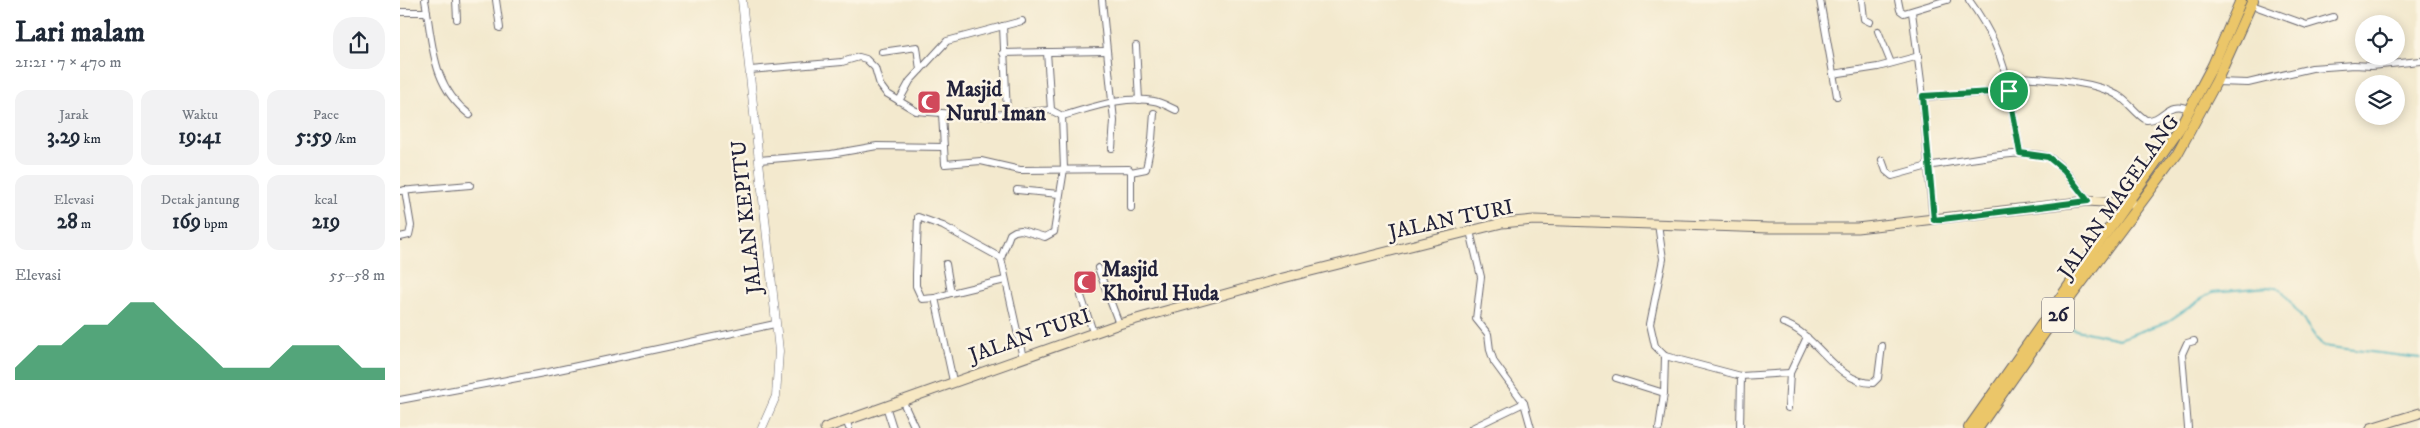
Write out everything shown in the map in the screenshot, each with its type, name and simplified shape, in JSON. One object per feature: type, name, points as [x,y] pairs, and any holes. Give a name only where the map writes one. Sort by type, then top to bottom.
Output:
[{"type":"highway","name":"JALAN MAGELANG","points":[[1968,428],[2179,129],[2213,65],[2241,0]]},
{"type":"highway","name":"JALAN MAGELANG","points":[[1978,428],[2049,326],[2178,154],[2216,82],[2252,3]]},
{"type":"main road","name":"JALAN TURI","points":[[825,428],[847,424],[902,400],[1093,332],[1283,278],[1502,223],[1534,220],[1769,228],[1849,228],[1934,220],[2088,201],[2140,205]]},
{"type":"main road","points":[[2371,428],[2420,413]]},
{"type":"street","points":[[424,0],[431,45],[443,83],[456,104],[470,115]]},
{"type":"street","points":[[456,0],[457,19]]},
{"type":"street","points":[[496,0],[500,28]]},
{"type":"street","name":"JALAN KEPITU","points":[[742,0],[778,350],[776,396],[764,426]]},
{"type":"street","points":[[1102,0],[1110,102],[1114,121],[1112,148]]},
{"type":"street","points":[[1820,0],[1837,96]]},
{"type":"street","points":[[1862,0],[1864,19],[1870,22]]},
{"type":"street","points":[[1898,0],[1902,12],[1912,12],[1946,0]]},
{"type":"street","points":[[1970,0],[1984,21],[2006,76],[2020,153]]},
{"type":"street","points":[[2252,3],[2307,25],[2333,17]]},
{"type":"street","points":[[400,12],[427,12]]},
{"type":"street","points":[[1912,12],[1919,56],[1934,220]]},
{"type":"street","points":[[900,101],[920,70],[947,41],[1022,20]]},
{"type":"street","points":[[1003,26],[1007,114]]},
{"type":"street","points":[[1878,31],[1891,63]]},
{"type":"street","points":[[1136,46],[1139,100]]},
{"type":"street","points":[[882,52],[916,47],[920,70]]},
{"type":"street","points":[[1003,53],[1106,51]]},
{"type":"street","points":[[1047,52],[1051,110]]},
{"type":"street","points":[[1833,74],[1919,56]]},
{"type":"street","points":[[750,70],[842,62],[859,57],[866,59],[875,68],[880,84],[886,93],[916,111],[942,114],[980,116],[1051,110],[1062,116],[1110,102],[1139,100],[1155,101],[1176,110]]},
{"type":"street","points":[[2216,82],[2248,83],[2312,68],[2354,65],[2371,66],[2420,61]]},
{"type":"street","points":[[2006,76],[2062,81],[2104,90],[2124,100],[2146,120],[2152,120],[2176,106],[2181,105],[2190,110]]},
{"type":"street","points":[[1923,96],[2009,91]]},
{"type":"street","points":[[942,114],[945,164],[981,161],[1015,170],[1129,169],[1131,172],[1146,169],[1152,139],[1154,113]]},
{"type":"street","points":[[1023,358],[1001,258],[1010,234],[1015,231],[1021,230],[1045,237],[1054,232],[1064,169],[1062,116]]},
{"type":"street","points":[[759,160],[831,154],[877,146],[943,147]]},
{"type":"street","points":[[1882,160],[1886,172],[1892,176],[1928,166],[2020,153],[2048,157],[2064,170],[2088,201]]},
{"type":"street","points":[[1131,172],[1131,208]]},
{"type":"street","points":[[400,237],[405,237],[410,231],[402,190],[470,185]]},
{"type":"street","points":[[1017,190],[1059,194]]},
{"type":"street","points":[[1001,258],[943,226],[918,217],[916,286],[922,299],[935,298],[1005,280]]},
{"type":"street","points":[[1658,224],[1663,259],[1650,324],[1655,346],[1665,356],[1741,376],[1790,373]]},
{"type":"street","points":[[1470,231],[1481,277],[1475,311],[1476,321],[1482,325],[1488,334],[1494,362],[1524,403],[1530,428]]},
{"type":"street","points":[[946,264],[951,293]]},
{"type":"street","points":[[1098,268],[1120,324]]},
{"type":"street","points":[[1080,296],[1093,332]]},
{"type":"street","points":[[935,298],[953,381]]},
{"type":"street","points":[[1783,323],[1807,336],[1841,370],[1861,383],[1876,381],[1882,346]]},
{"type":"street","points":[[400,400],[549,372],[775,324]]},
{"type":"street","points":[[1788,408],[1790,373],[1807,336]]},
{"type":"street","points":[[2188,428],[2182,354],[2187,343],[2194,341]]},
{"type":"street","points":[[1659,428],[1664,393],[1665,356]]},
{"type":"street","points":[[1740,428],[1741,376]]},
{"type":"street","points":[[1616,378],[1631,381],[1638,387],[1664,393]]},
{"type":"street","points":[[902,400],[915,428]]},
{"type":"street","points":[[1472,428],[1524,403]]},
{"type":"street","points":[[886,406],[893,428]]},
{"type":"waterway","points":[[2062,327],[2119,339],[2167,322],[2212,292],[2268,287],[2281,289],[2322,346],[2420,358]]},
{"type":"place","name":"Masjid Nurul Iman","points":[[929,102]]},
{"type":"place","name":"Masjid Khoirul Huda","points":[[1085,282]]},
{"type":"route","points":[[2009,91],[2020,153],[2048,157],[2064,170],[2088,201],[1934,220],[1923,96],[2009,91]]}]
